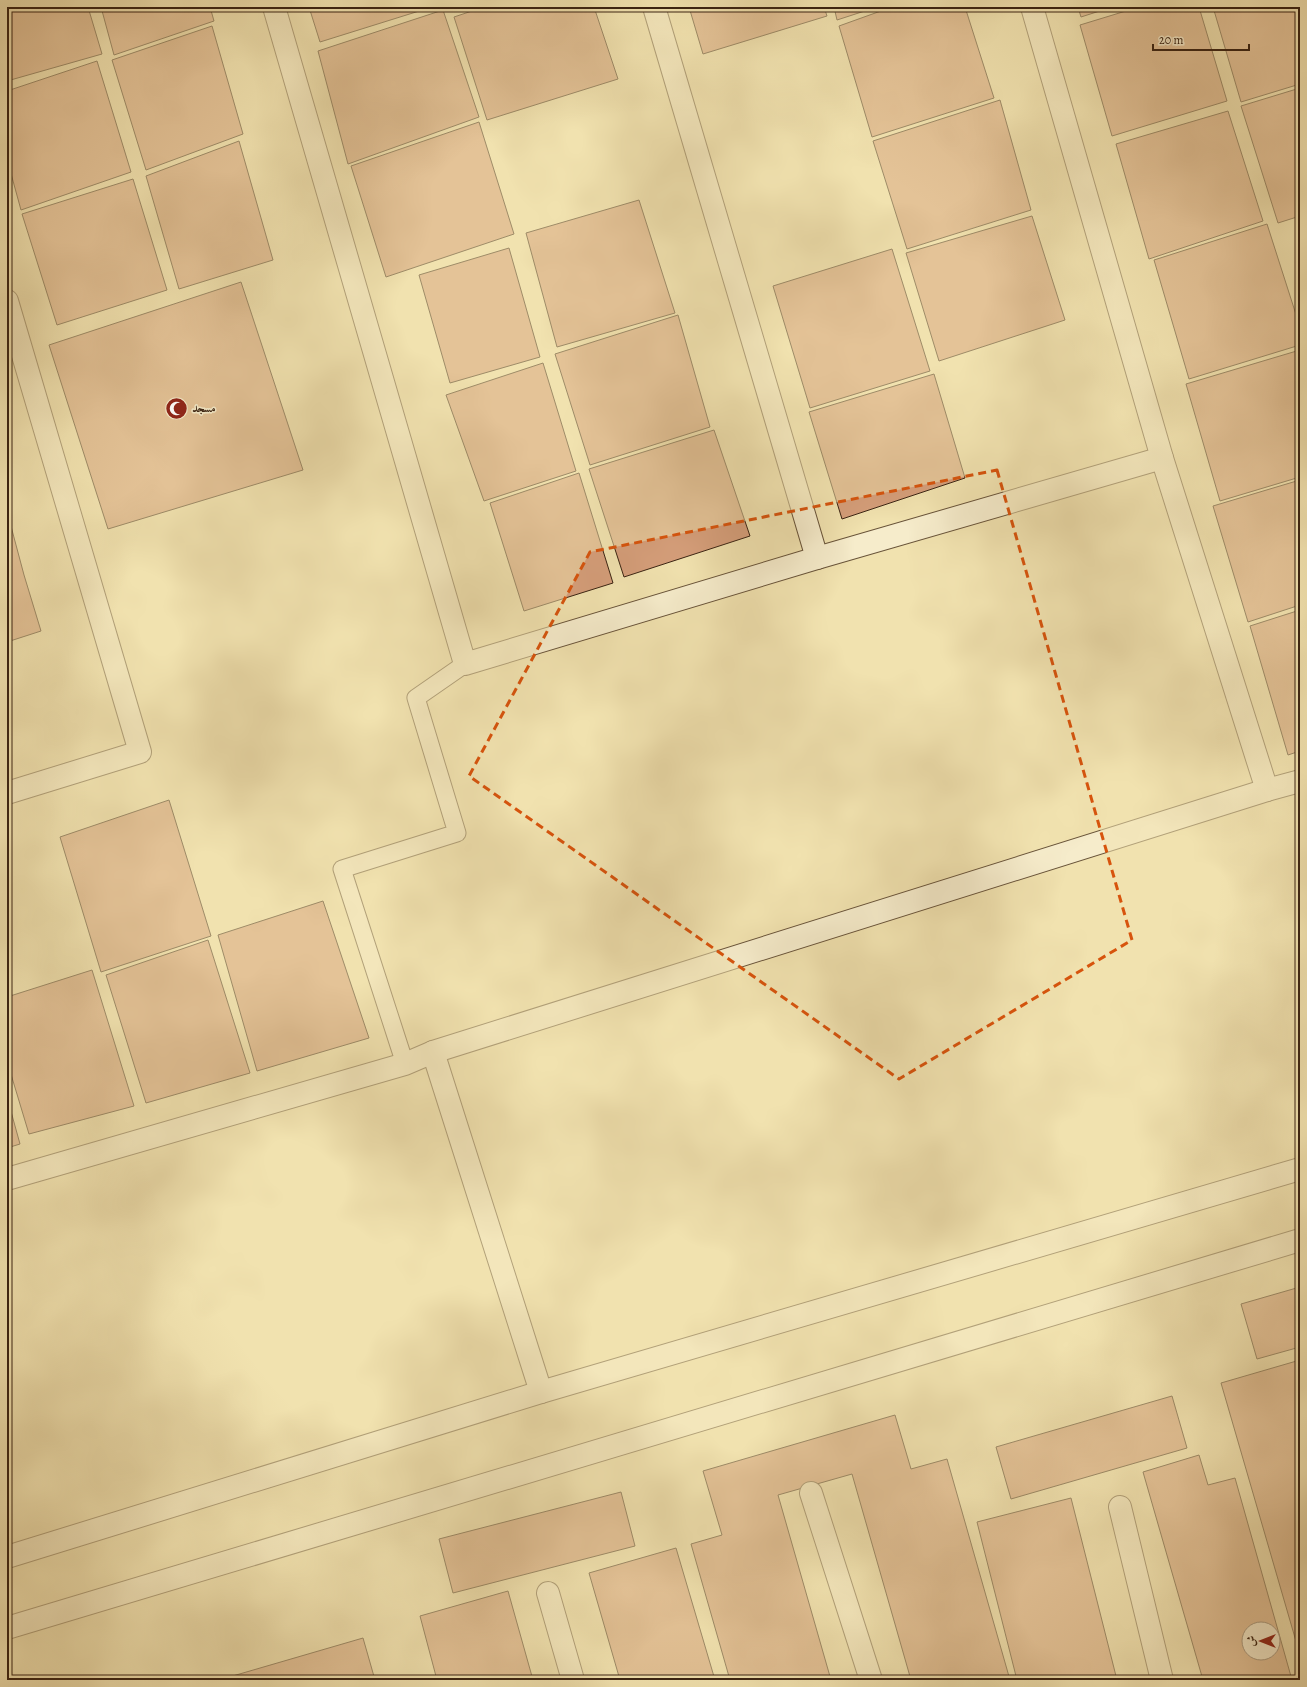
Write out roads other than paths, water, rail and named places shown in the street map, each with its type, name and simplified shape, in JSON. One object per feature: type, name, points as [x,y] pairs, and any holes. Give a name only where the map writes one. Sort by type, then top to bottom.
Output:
[{"type":"street","points":[[274,7],[465,664],[817,558],[1162,458]]},
{"type":"street","points":[[654,7],[817,558]]},
{"type":"street","points":[[1032,7],[1162,458],[1268,790]]},
{"type":"street","points":[[7,301],[140,752],[7,793]]},
{"type":"street","points":[[7,1179],[405,1064],[433,1052],[1300,781]]},
{"type":"street","points":[[433,1052],[541,1392]]},
{"type":"street","points":[[7,1557],[541,1392],[1300,1169]]},
{"type":"street","points":[[7,1628],[1300,1240]]},
{"type":"street","points":[[811,1493],[871,1680]]},
{"type":"street","points":[[1120,1507],[1162,1680]]},
{"type":"street","points":[[548,1593],[574,1680]]},
{"type":"lane","points":[[405,1064],[342,869],[457,833],[416,698],[465,664]]},
{"type":"place","name":"مسجد","points":[[176,408]]}]
